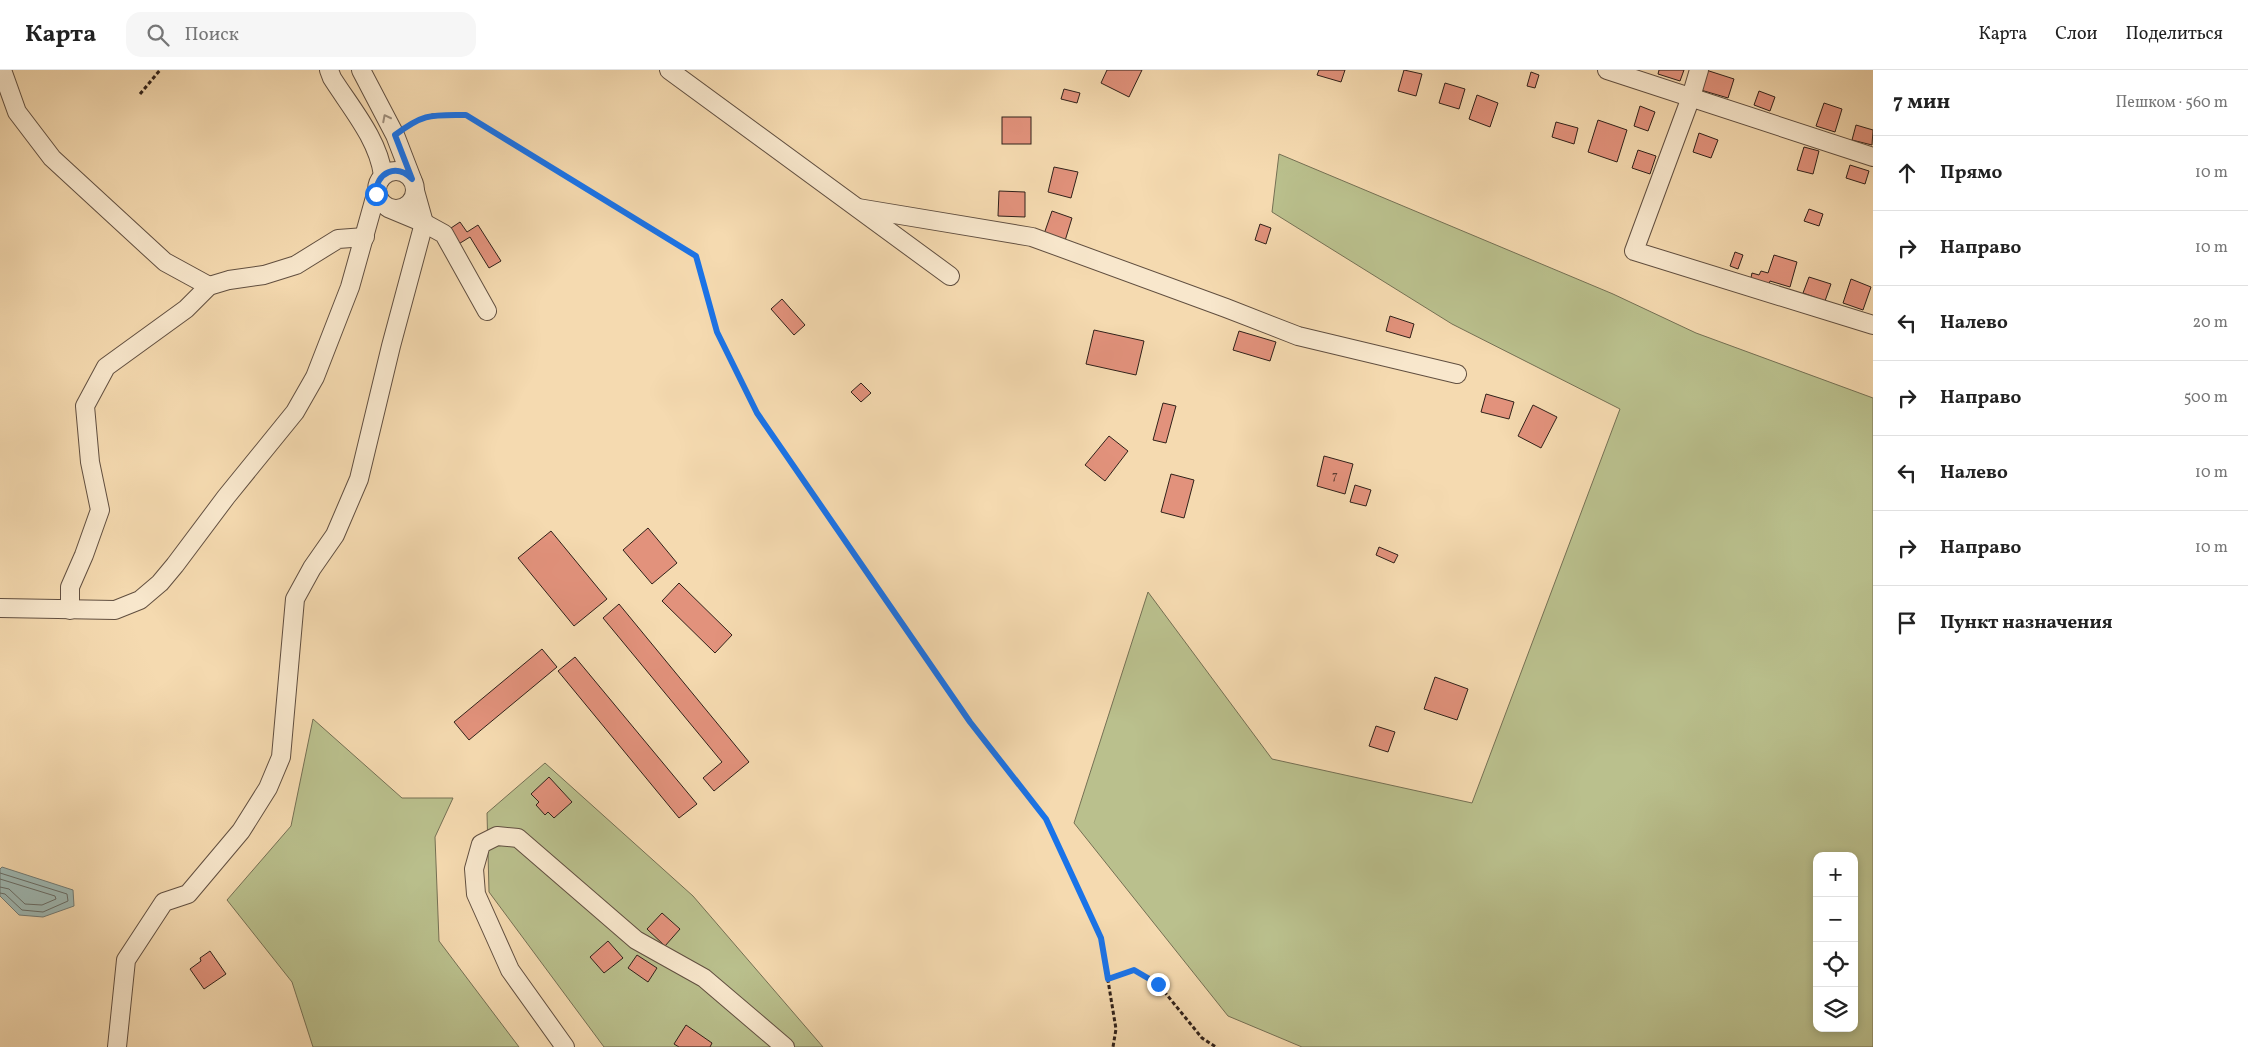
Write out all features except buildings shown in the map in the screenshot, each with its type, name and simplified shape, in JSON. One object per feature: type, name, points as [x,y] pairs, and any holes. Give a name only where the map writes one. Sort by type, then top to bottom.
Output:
[{"type":"street","points":[[2,70],[17,112],[52,158],[165,262],[209,286]]},
{"type":"street","points":[[329,70],[381,159],[383,175]]},
{"type":"street","points":[[117,1047],[126,960],[164,902],[188,894],[236,838],[268,788],[281,757],[295,599],[312,568],[335,535],[359,479],[391,346],[424,223],[414,185],[395,135],[361,70]]},
{"type":"street","points":[[668,70],[950,276]]},
{"type":"street","points":[[1607,70],[1873,157]]},
{"type":"street","points":[[1700,70],[1634,251],[1873,325]]},
{"type":"street","points":[[0,608],[115,610],[140,600],[160,583],[299,405],[328,350],[365,236],[378,180],[383,175],[395,170],[402,171],[414,185],[414,197],[406,206],[400,209],[388,208]]},
{"type":"street","points":[[376,194],[388,208],[424,223],[444,234],[487,311]]},
{"type":"street","points":[[858,208],[1032,237],[1298,336],[1457,374]]},
{"type":"street","points":[[70,610],[70,587],[84,556],[100,510],[90,462],[85,406],[106,367],[186,309],[209,286],[229,280],[264,275],[296,265],[338,239],[365,236]]},
{"type":"street","points":[[565,1047],[510,970],[476,894],[474,869],[481,844],[497,836],[518,838],[636,940],[704,978],[785,1047]]},
{"type":"path","points":[[140,94],[160,70]]},
{"type":"path","points":[[395,135],[411,123],[430,115],[466,115],[696,256],[717,332],[757,413],[970,722],[1046,819],[1101,938],[1116,1029],[1113,1047]]},
{"type":"path","points":[[1108,979],[1134,970],[1158,984],[1202,1038],[1216,1047]]},
{"type":"green space","points":[[1279,154],[1613,294],[1696,333],[1873,398],[1873,1047],[1302,1047],[1228,1016],[1074,823],[1148,592],[1272,759],[1472,803],[1620,409],[1452,324],[1272,212]]},
{"type":"green space","points":[[313,719],[402,798],[453,798],[435,837],[439,941],[519,1047],[313,1047],[292,982],[227,900],[291,826]]},
{"type":"green space","points":[[545,763],[693,896],[823,1047],[604,1047],[489,892],[487,813]]},
{"type":"water","points":[[2,867],[73,890],[74,906],[43,917],[19,915],[0,896],[0,869]]},
{"type":"route","points":[[376,194],[378,180],[388,172],[402,171],[412,179],[395,135],[411,123],[430,115],[466,115],[696,256],[717,332],[757,413],[970,722],[1046,819],[1101,938],[1108,979],[1134,970],[1158,984]]}]
